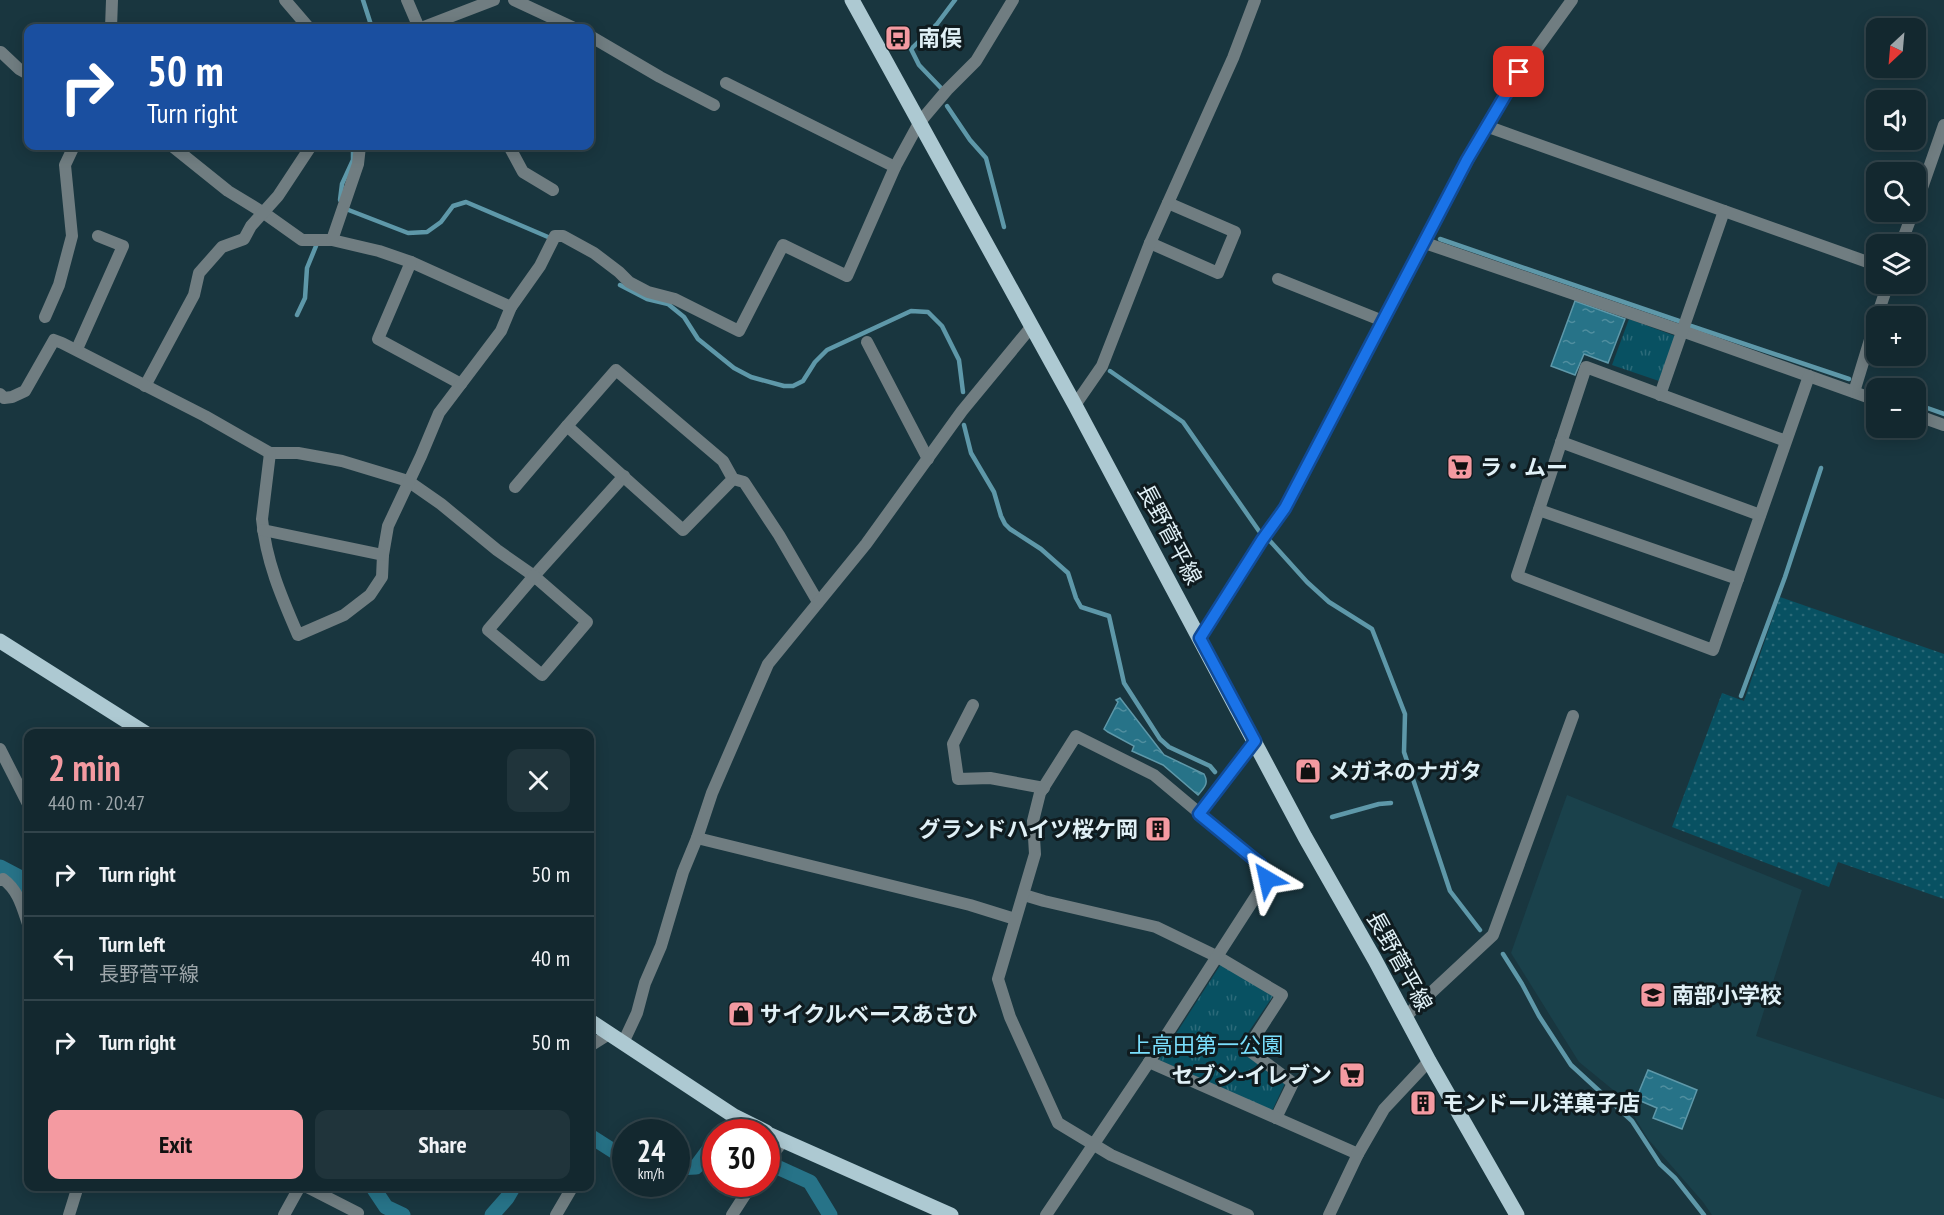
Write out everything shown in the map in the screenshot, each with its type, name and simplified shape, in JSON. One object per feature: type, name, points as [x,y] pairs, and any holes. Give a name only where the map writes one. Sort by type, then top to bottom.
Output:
[{"type":"main road","name":"長野菅平線","points":[[852,0],[1075,405],[1305,837],[1517,1215]]},
{"type":"main road","points":[[0,641],[139,729]]},
{"type":"main road","points":[[594,1024],[740,1119]]},
{"type":"main road","points":[[780,1140],[951,1215]]},
{"type":"street","points":[[111,24],[112,0]]},
{"type":"street","points":[[285,0],[306,24]]},
{"type":"street","points":[[407,0],[418,24]]},
{"type":"street","points":[[431,24],[494,0]]},
{"type":"street","points":[[514,0],[565,24]]},
{"type":"street","points":[[270,453],[262,519],[263,530],[275,580],[298,634],[345,615],[370,595],[382,577],[388,526],[439,413],[501,331],[511,307],[540,266],[555,236],[563,236],[594,253],[629,282],[648,292],[675,299],[739,330],[783,245],[846,276],[895,167],[919,123],[975,61],[1013,0]]},
{"type":"street","points":[[1075,405],[1102,366],[1150,243],[1233,58],[1255,0]]},
{"type":"street","points":[[1200,638],[1285,508],[1486,126],[1510,86],[1572,0]]},
{"type":"street","points":[[594,38],[714,105]]},
{"type":"street","points":[[0,53],[24,72]]},
{"type":"street","points":[[726,82],[895,167]]},
{"type":"street","points":[[1926,176],[1944,125]]},
{"type":"street","points":[[1486,126],[1866,262]]},
{"type":"street","points":[[45,317],[58,285],[72,236],[65,165],[72,150]]},
{"type":"street","points":[[177,150],[228,191],[302,240],[332,240],[379,250],[511,307]]},
{"type":"street","points":[[145,386],[194,295],[200,273],[222,247],[244,239],[251,226],[278,196],[308,150]]},
{"type":"street","points":[[332,240],[358,164],[360,150]]},
{"type":"street","points":[[511,150],[523,172],[553,190]]},
{"type":"street","points":[[1150,243],[1218,273],[1235,232],[1168,203]]},
{"type":"street","points":[[1660,395],[1725,211]]},
{"type":"street","points":[[76,349],[123,246],[98,236]]},
{"type":"street","points":[[1425,243],[1866,396]]},
{"type":"street","points":[[411,262],[378,339],[461,384]]},
{"type":"street","points":[[1278,279],[1383,321]]},
{"type":"street","points":[[623,1043],[637,1013],[645,983],[661,946],[683,872],[698,838],[712,793],[768,664],[866,544],[962,411],[1032,326]]},
{"type":"street","points":[[1,399],[25,391],[54,340],[76,349],[243,436],[270,453],[298,453],[342,461],[408,481],[534,576],[587,622],[542,675],[488,630],[534,576],[624,476]]},
{"type":"street","points":[[867,342],[928,459]]},
{"type":"street","points":[[1854,392],[1866,353]]},
{"type":"street","points":[[1786,441],[1586,367],[1517,576],[1713,650],[1809,376]]},
{"type":"street","points":[[515,487],[616,370],[723,461],[733,479],[744,482],[818,602]]},
{"type":"street","points":[[1926,419],[1944,425]]},
{"type":"street","points":[[567,426],[683,530],[733,479]]},
{"type":"street","points":[[1561,442],[1760,515]]},
{"type":"street","points":[[1539,510],[1738,579]]},
{"type":"street","points":[[263,530],[383,555]]},
{"type":"street","points":[[973,705],[953,744],[958,779],[990,778],[1044,788]]},
{"type":"street","points":[[1406,1017],[1494,935],[1573,716]]},
{"type":"street","points":[[1046,1215],[1093,1144],[1149,1062],[1267,879],[1266,872],[1260,864],[1154,775],[1076,736],[1040,793],[1033,821],[1035,854],[998,979],[1010,1017],[1058,1123],[1093,1144],[1111,1155],[1248,1215]]},
{"type":"street","points":[[1199,814],[1255,741]]},
{"type":"street","points":[[0,749],[24,796]]},
{"type":"street","points":[[698,838],[970,905],[1015,919]]},
{"type":"street","points":[[1,879],[12,885],[20,898],[24,911]]},
{"type":"street","points":[[1024,895],[1044,902],[1156,927],[1218,957],[1282,995],[1247,1048],[1293,1083],[1276,1118]]},
{"type":"street","points":[[594,1043],[609,1034]]},
{"type":"street","points":[[1329,1215],[1358,1154],[1384,1110],[1429,1061]]},
{"type":"street","points":[[1149,1062],[1358,1154]]},
{"type":"street","points":[[780,1145],[783,1141]]},
{"type":"street","points":[[69,1215],[76,1191]]},
{"type":"street","points":[[284,1215],[297,1191]]},
{"type":"street","points":[[315,1191],[358,1213],[357,1215]]},
{"type":"street","points":[[556,1215],[570,1191]]},
{"type":"street","points":[[732,1215],[744,1197]]},
{"type":"shaded area","name":"南部小学校","points":[[1567,795],[1802,890],[1756,1036],[1944,1099],[1944,1215],[1712,1215],[1648,1139],[1623,1098],[1579,1062],[1511,953]]},
{"type":"green space","points":[[1629,319],[1675,336],[1659,381],[1612,365]]},
{"type":"green space","points":[[1780,597],[1944,654],[1944,899],[1838,862],[1829,887],[1672,827],[1722,693],[1744,701]]},
{"type":"green space","name":"上高田第一公園","points":[[1221,964],[1273,996],[1237,1049],[1285,1083],[1272,1111],[1159,1060]]},
{"type":"water","points":[[1575,301],[1625,319],[1608,363],[1584,354],[1575,375],[1551,366]]},
{"type":"water","points":[[1120,698],[1164,755],[1204,774],[1206,785],[1198,795],[1163,765],[1132,751],[1134,746],[1104,729],[1118,702],[1116,700]]},
{"type":"water","points":[[1648,1070],[1697,1090],[1682,1129],[1653,1118],[1657,1108],[1636,1099]]},
{"type":"waterway","points":[[363,0],[371,24]]},
{"type":"waterway","points":[[941,88],[919,65],[911,49],[937,24],[955,0]]},
{"type":"waterway","points":[[947,106],[970,140],[986,158],[1004,227]]},
{"type":"waterway","points":[[340,200],[342,184],[353,160],[353,150]]},
{"type":"waterway","points":[[346,209],[408,233],[427,232],[441,222],[453,206],[466,202],[548,237]]},
{"type":"waterway","points":[[1440,239],[1679,321]]},
{"type":"waterway","points":[[297,315],[305,298],[307,268],[316,246]]},
{"type":"waterway","points":[[620,285],[647,299],[668,304],[684,317],[698,339],[734,368],[751,377],[784,386],[793,386],[803,381],[815,362],[827,350],[911,311],[928,312],[942,326],[959,360],[963,392]]},
{"type":"waterway","points":[[1691,326],[1849,379]]},
{"type":"waterway","points":[[1110,371],[1183,422],[1259,531]]},
{"type":"waterway","points":[[1926,408],[1944,414]]},
{"type":"waterway","points":[[964,425],[971,453],[994,492],[1005,524],[1041,549],[1068,573],[1081,607],[1109,616],[1124,683],[1160,739],[1169,747],[1210,766],[1215,772]]},
{"type":"waterway","points":[[1741,696],[1785,577],[1821,468]]},
{"type":"waterway","points":[[1270,541],[1307,582],[1329,602],[1372,629],[1405,714],[1404,752],[1450,891],[1480,930]]},
{"type":"waterway","points":[[1332,817],[1391,803]]},
{"type":"waterway","points":[[0,867],[19,877],[24,889]]},
{"type":"waterway","points":[[1503,954],[1571,1065],[1632,1121],[1660,1164],[1675,1178],[1704,1215]]},
{"type":"waterway","points":[[594,1139],[612,1150]]},
{"type":"waterway","points":[[690,1167],[696,1167],[702,1159]]},
{"type":"waterway","points":[[780,1168],[810,1182],[830,1215]]},
{"type":"waterway","points":[[375,1191],[386,1207],[403,1215]]},
{"type":"waterway","points":[[492,1215],[511,1191]]},
{"type":"place","name":"南俣","points":[[898,38]]},
{"type":"place","name":"ラ・ムー","points":[[1460,467]]},
{"type":"place","name":"メガネのナガタ","points":[[1308,771]]},
{"type":"place","name":"グランドハイツ桜ケ岡","points":[[1158,829]]},
{"type":"place","name":"南部小学校","points":[[1653,995]]},
{"type":"place","name":"サイクルベースあさひ","points":[[741,1014]]},
{"type":"place","name":"セブン-イレブン","points":[[1352,1075]]},
{"type":"place","name":"モンドール洋菓子店","points":[[1423,1103]]},
{"type":"route","points":[[1267,879],[1266,872],[1260,864],[1199,814],[1255,741],[1200,638],[1285,508],[1467,160],[1519,72]]}]
